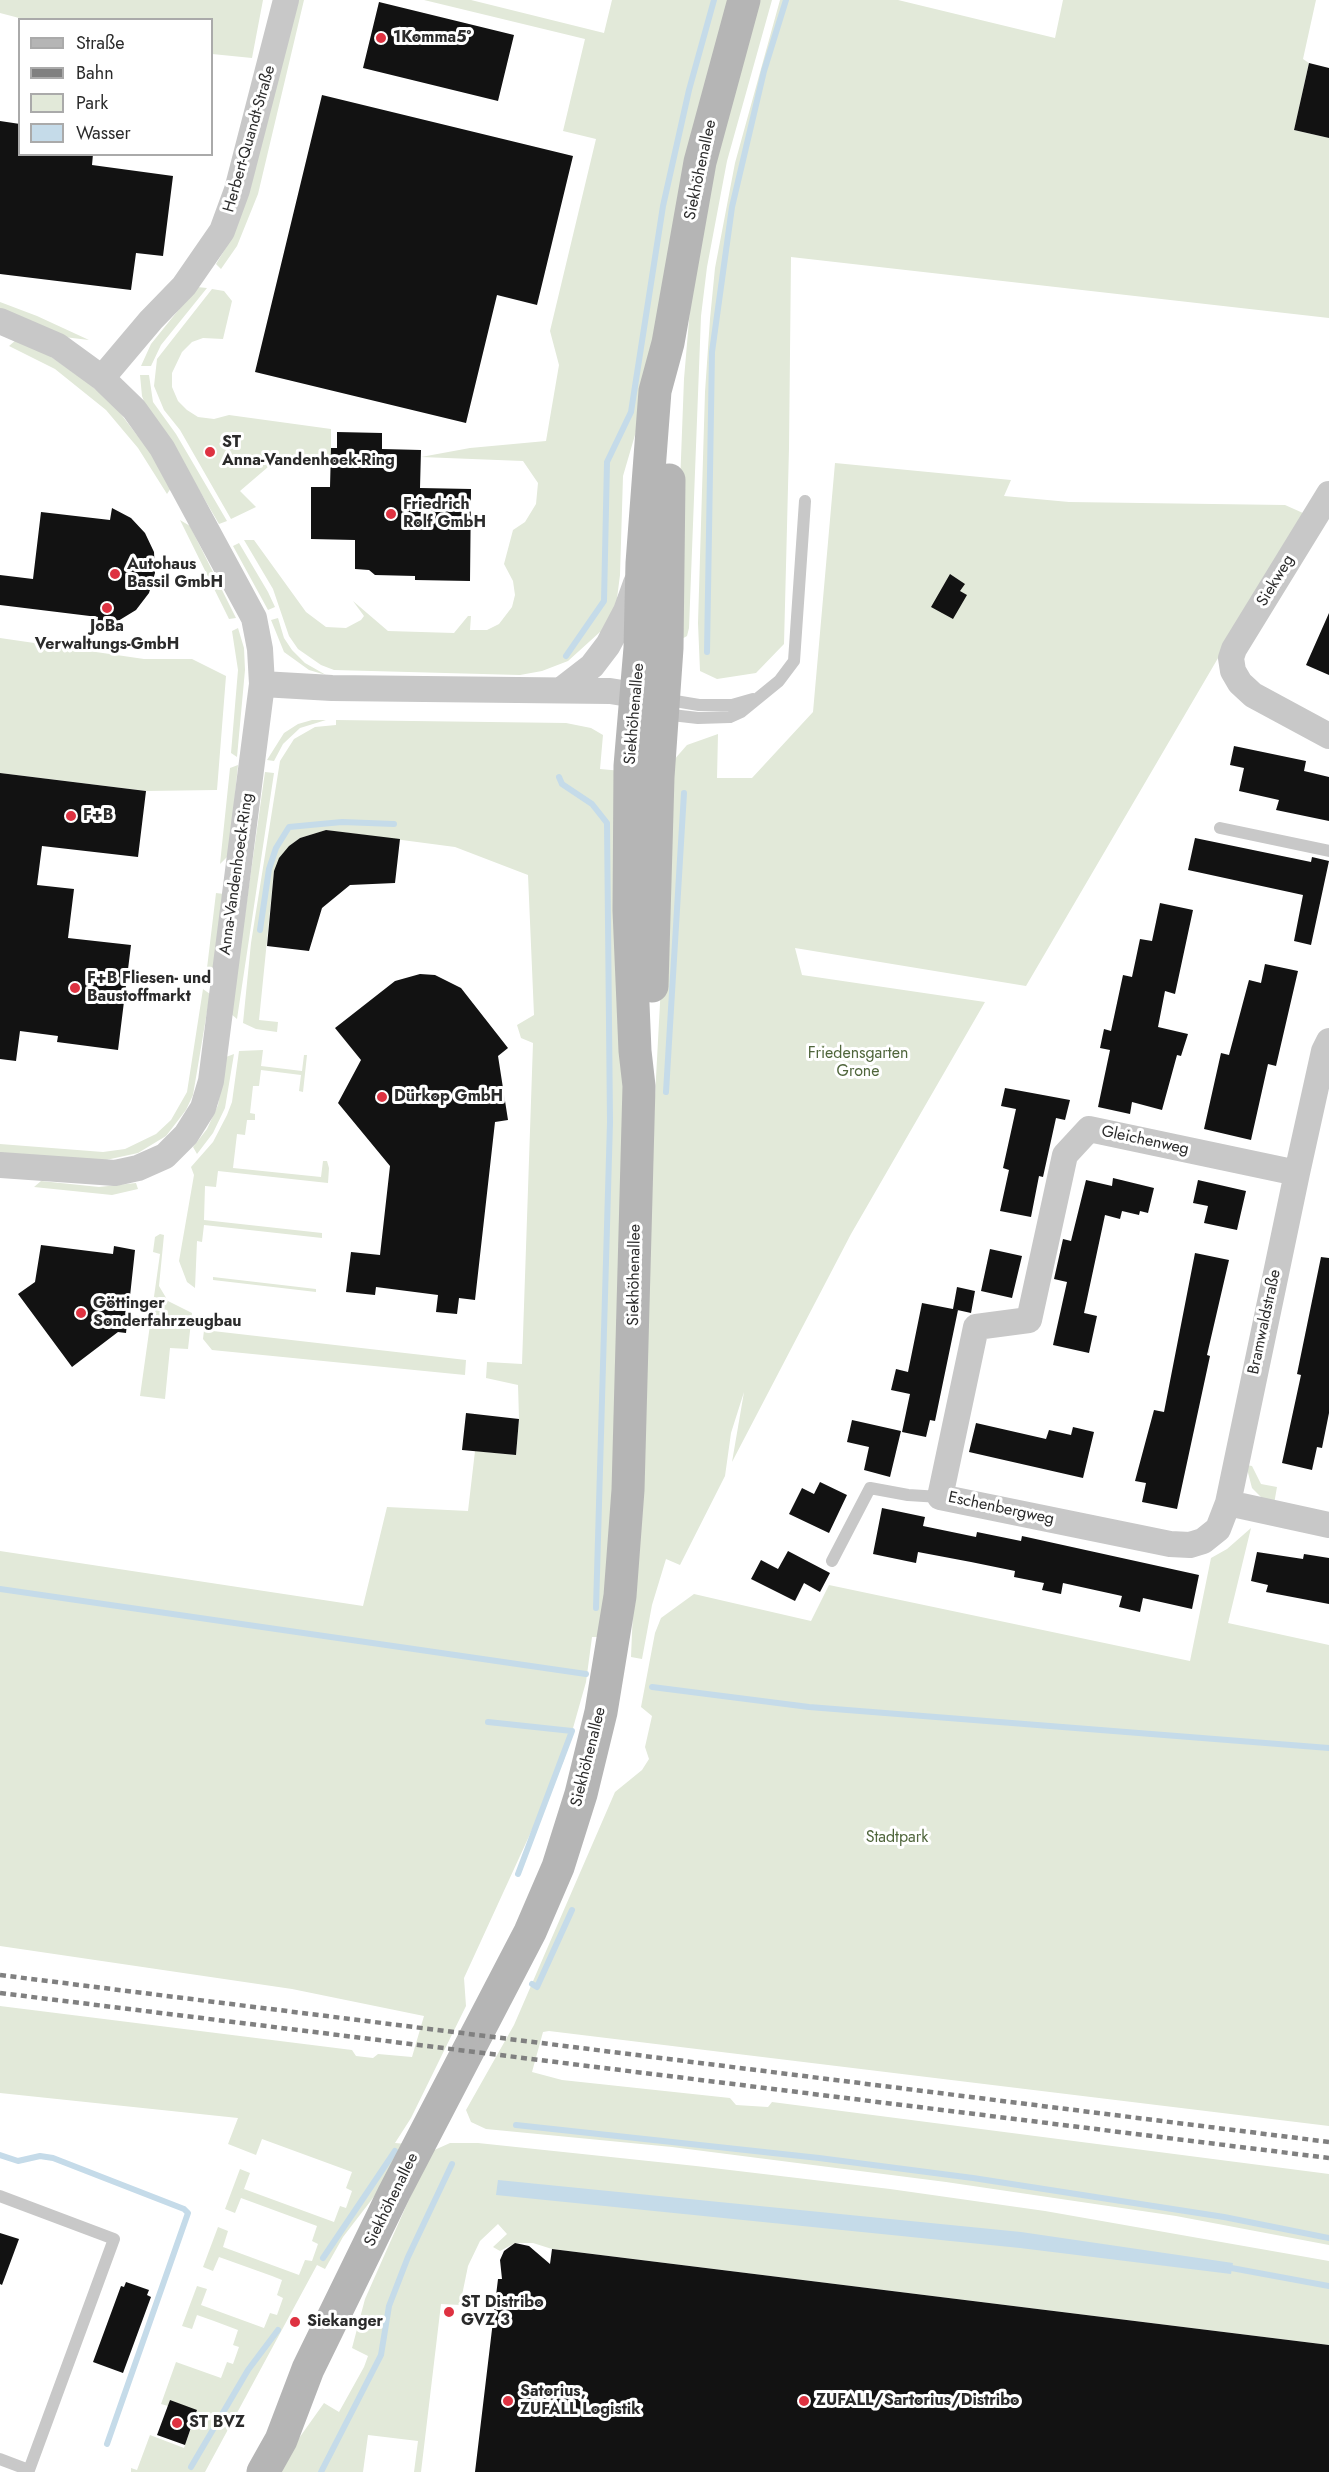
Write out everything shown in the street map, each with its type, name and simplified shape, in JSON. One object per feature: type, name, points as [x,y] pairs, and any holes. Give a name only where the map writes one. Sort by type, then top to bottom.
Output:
[{"type":"main road","name":"Siekhöhenallee","points":[[649,705],[641,642],[642,564],[655,391],[668,344],[700,162],[744,0]]},
{"type":"main road","name":"Siekhöhenallee","points":[[263,2472],[281,2440],[308,2369],[394,2193],[531,1932],[558,1867],[581,1794],[601,1712],[620,1596],[628,1490],[639,1086],[635,1051],[629,910],[630,766],[667,648],[668,344]]},
{"type":"main road","name":"Siekhöhenallee","points":[[240,2472],[266,2427],[308,2369]]},
{"type":"street","name":"Herbert-Quandt-Straße","points":[[102,378],[184,286],[222,231],[237,190],[286,0]]},
{"type":"street","name":"Anna-Vandenhoeck-Ring","points":[[0,321],[58,346],[102,378],[134,409],[162,448],[254,618],[260,649],[262,690],[211,1081],[203,1108],[186,1135],[165,1155],[138,1167],[115,1173],[0,1165]]},
{"type":"street","name":"Siekweg","points":[[1329,494],[1234,649],[1232,658],[1233,671],[1240,684],[1253,695],[1329,736]]},
{"type":"street","points":[[561,690],[592,666],[608,645],[626,611],[642,564]]},
{"type":"street","points":[[262,690],[332,688],[610,691],[649,705]]},
{"type":"street","points":[[262,690],[599,706],[649,705]]},
{"type":"street","name":"Bramwaldstraße","points":[[1228,1503],[1297,1173],[1324,1051],[1329,1041]]},
{"type":"street","name":"Gleichenweg","points":[[1029,1320],[1065,1155],[1089,1129],[1297,1173]]},
{"type":"street","name":"Eschenbergweg","points":[[1029,1320],[976,1327],[940,1497],[1181,1545],[1203,1541],[1211,1536],[1223,1520],[1228,1503]]},
{"type":"street","points":[[1228,1503],[1329,1525]]},
{"type":"lane","points":[[649,705],[732,705],[746,702],[767,691],[787,671],[796,655],[805,501]]},
{"type":"lane","points":[[1220,828],[1329,851]]},
{"type":"lane","points":[[832,1561],[870,1488],[908,1495],[940,1497]]},
{"type":"lane","points":[[0,2196],[114,2239],[29,2470],[0,2459]]},
{"type":"green space","points":[[0,0],[263,0],[252,58],[213,54],[213,18],[19,18],[0,13]]},
{"type":"green space","points":[[296,0],[304,0],[258,194],[237,246],[221,269],[216,264],[230,241],[250,190]]},
{"type":"green space","points":[[424,0],[471,0],[604,33],[612,0],[729,0],[642,411],[623,476],[620,575],[615,614],[604,635],[600,632],[568,661],[542,671],[520,675],[334,670],[321,665],[298,649],[289,636],[273,589],[244,540],[254,540],[306,612],[326,627],[346,628],[361,620],[364,616],[353,601],[388,631],[454,633],[468,616],[471,616],[470,630],[487,630],[499,624],[512,607],[515,595],[513,581],[504,564],[513,530],[525,522],[536,504],[538,483],[523,461],[421,457],[470,448],[546,441],[559,365],[550,331],[596,139],[563,131],[585,39]]},
{"type":"green space","points":[[757,0],[772,0],[727,161],[707,267],[701,316],[689,628],[687,636],[680,640],[675,616],[684,379],[695,250],[730,95]]},
{"type":"green space","points":[[780,0],[898,0],[1055,38],[1063,0],[1316,0],[1303,59],[1309,63],[1294,130],[1329,138],[1329,318],[791,257],[784,644],[756,673],[717,679],[700,671],[698,623],[705,392],[710,319],[715,268],[735,163]]},
{"type":"green space","points":[[197,287],[207,288],[161,345],[151,366],[141,366],[151,344]]},
{"type":"green space","points":[[212,289],[224,291],[232,301],[223,339],[203,338],[192,342],[182,352],[172,373],[172,387],[178,401],[198,417],[214,419],[229,415],[331,429],[331,459],[290,457],[275,461],[240,491],[256,507],[231,519],[180,430],[164,410],[154,386],[157,359]]},
{"type":"green space","points":[[0,302],[89,340],[64,337],[0,309]]},
{"type":"green space","points":[[16,340],[47,354],[114,405],[156,460],[171,488],[167,494],[138,448],[106,410],[55,369],[9,346]]},
{"type":"green space","points":[[140,375],[149,375],[153,402],[176,434],[227,521],[219,524],[168,437],[147,409],[142,396]]},
{"type":"green space","name":"Friedensgarten Grone","points":[[835,463],[1011,480],[1004,496],[1069,502],[1285,505],[1303,513],[1026,986],[795,948],[802,975],[985,1002],[851,1234],[732,1462],[744,1392],[731,1433],[725,1476],[680,1565],[666,1559],[652,1605],[642,1659],[631,1657],[654,1115],[673,761],[687,745],[718,734],[717,778],[752,778],[813,712]]},
{"type":"green space","points":[[180,520],[190,526],[236,618],[229,619]]},
{"type":"green space","points":[[239,543],[275,607],[268,610],[233,546]]},
{"type":"green space","points":[[278,618],[284,638],[292,650],[305,663],[326,675],[309,670],[284,652],[271,620]]},
{"type":"green space","points":[[238,628],[244,648],[245,670],[237,757],[231,753],[238,670],[232,631]]},
{"type":"green space","points":[[0,638],[144,659],[192,659],[226,676],[217,790],[146,791],[0,773]]},
{"type":"green space","points":[[312,720],[326,720],[300,728],[283,744],[274,761],[267,760],[284,733],[298,724]]},
{"type":"green space","points":[[336,720],[566,723],[591,728],[603,735],[600,769],[622,771],[624,1050],[616,1531],[604,1637],[592,1637],[586,1682],[564,1760],[464,1978],[466,2006],[411,2118],[395,2143],[407,2144],[376,2194],[343,2237],[325,2269],[317,2265],[205,2472],[131,2472],[131,2468],[137,2470],[150,2435],[184,2448],[197,2411],[170,2400],[168,2406],[161,2404],[176,2362],[221,2378],[227,2362],[233,2364],[239,2347],[233,2345],[238,2330],[197,2315],[192,2329],[182,2326],[197,2286],[207,2289],[201,2305],[264,2328],[270,2313],[277,2315],[283,2298],[277,2295],[282,2280],[219,2257],[213,2271],[203,2267],[218,2227],[228,2231],[223,2247],[299,2275],[305,2260],[312,2261],[318,2244],[312,2241],[317,2226],[241,2198],[235,2213],[225,2209],[240,2169],[250,2173],[244,2189],[334,2222],[340,2206],[346,2208],[352,2191],[346,2188],[352,2172],[262,2139],[256,2155],[228,2144],[238,2118],[0,2093],[0,2006],[352,2050],[356,2056],[373,2058],[378,2054],[412,2057],[424,2016],[292,1989],[0,1946],[0,1551],[363,1606],[387,1507],[468,1511],[475,1451],[516,1455],[519,1419],[518,1385],[486,1378],[487,1362],[522,1364],[533,1043],[521,1038],[517,1025],[534,1015],[528,875],[455,847],[326,830],[300,838],[289,846],[274,871],[259,1020],[278,1022],[277,1032],[256,1029],[243,1023],[251,943],[280,761],[294,739],[315,727],[336,725]]},
{"type":"green space","points":[[238,765],[229,855],[220,864],[230,768]]},
{"type":"green space","points":[[265,772],[274,773],[237,1019],[231,1014]]},
{"type":"green space","points":[[216,893],[224,894],[214,968],[207,968]]},
{"type":"green space","points":[[203,989],[210,994],[193,1095],[186,1110],[166,1136],[138,1153],[106,1160],[0,1153],[0,1144],[103,1152],[125,1149],[156,1134],[171,1120],[187,1092]]},
{"type":"green space","points":[[263,1050],[261,1066],[302,1071],[304,1055],[307,1055],[303,1092],[299,1091],[301,1075],[261,1070],[259,1086],[253,1086],[250,1113],[255,1114],[255,1120],[247,1120],[245,1135],[237,1134],[233,1168],[321,1177],[323,1161],[327,1161],[328,1183],[218,1171],[216,1187],[205,1186],[204,1220],[322,1233],[322,1238],[204,1225],[202,1242],[197,1241],[195,1288],[187,1282],[179,1261],[194,1175],[191,1167],[213,1142],[227,1115],[232,1102],[239,1051]]},
{"type":"green space","points":[[234,1054],[225,1108],[213,1133],[197,1154],[193,1147],[207,1129],[218,1105],[226,1057]]},
{"type":"green space","points":[[41,1181],[99,1187],[136,1183],[138,1189],[112,1195],[34,1187]]},
{"type":"green space","points":[[160,1234],[164,1235],[159,1286],[168,1301],[192,1313],[188,1349],[170,1348],[165,1399],[140,1396],[160,1254],[153,1252],[155,1237]]},
{"type":"green space","points":[[213,1277],[316,1289],[316,1292],[213,1280]]},
{"type":"green space","points":[[204,1330],[466,1360],[465,1375],[212,1350],[203,1339]]},
{"type":"green space","points":[[1246,1465],[1252,1466],[1261,1484],[1277,1487],[1274,1504],[1264,1500],[1252,1488]]},
{"type":"green space","name":"Stadtpark","points":[[1251,1528],[1228,1623],[1329,1645],[1329,2126],[549,2031],[543,2032],[532,2072],[562,2080],[730,2098],[736,2105],[768,2107],[772,2102],[1329,2174],[1329,2245],[1176,2216],[946,2182],[672,2147],[486,2129],[471,2122],[466,2110],[514,2025],[615,1792],[642,1770],[649,1759],[645,1747],[652,1716],[641,1707],[655,1633],[661,1618],[694,1594],[811,1621],[829,1585],[1190,1661],[1211,1558],[1227,1549]]},
{"type":"green space","points":[[450,2143],[478,2143],[890,2189],[1045,2211],[1329,2261],[1329,2345],[552,2249],[533,2243],[515,2243],[500,2251],[493,2247],[507,2234],[498,2224],[480,2241],[468,2266],[460,2305],[441,2304],[421,2472],[414,2472],[418,2441],[368,2435],[363,2472],[275,2472],[324,2403],[339,2412],[364,2367],[368,2356],[352,2348],[365,2299],[430,2152]]},
{"type":"water","points":[[498,2180],[1021,2232],[1233,2263],[1231,2274],[1020,2248],[496,2195]]},
{"type":"building","points":[[379,2],[514,35],[498,101],[363,68]]},
{"type":"building","points":[[1309,63],[1329,68],[1329,138],[1294,130]]},
{"type":"building","points":[[322,95],[573,156],[537,305],[497,295],[466,423],[255,372]]},
{"type":"building","points":[[0,121],[18,124],[18,156],[93,156],[92,165],[173,176],[163,256],[136,253],[131,290],[0,274]]},
{"type":"building","name":"Friedrich Rolf GmbH","points":[[337,432],[382,433],[382,449],[421,450],[420,488],[471,489],[470,581],[415,580],[415,576],[375,575],[369,570],[355,569],[355,540],[311,539],[311,487],[330,487],[331,448],[337,448]]},
{"type":"building","points":[[112,508],[131,518],[145,533],[154,552],[155,573],[149,593],[136,610],[118,621],[97,626],[98,617],[0,605],[0,575],[33,579],[41,512],[110,520]]},
{"type":"building","points":[[950,574],[965,584],[960,591],[967,595],[953,619],[931,607]]},
{"type":"building","points":[[1329,613],[1329,675],[1306,665]]},
{"type":"building","points":[[1234,746],[1306,761],[1304,771],[1329,777],[1329,821],[1276,810],[1279,800],[1239,791],[1244,768],[1230,765]]},
{"type":"building","points":[[0,773],[146,791],[138,857],[42,846],[37,885],[74,889],[68,938],[131,945],[118,1050],[57,1042],[58,1036],[20,1031],[16,1061],[0,1059]]},
{"type":"building","points":[[326,830],[400,839],[395,883],[350,885],[322,908],[309,951],[267,946],[274,871],[279,858],[300,838]]},
{"type":"building","points":[[1195,838],[1311,862],[1312,857],[1329,861],[1311,945],[1294,941],[1303,895],[1188,870]]},
{"type":"building","points":[[1160,903],[1193,910],[1175,994],[1165,991],[1158,1027],[1188,1034],[1181,1056],[1177,1055],[1162,1110],[1132,1102],[1130,1114],[1098,1107],[1110,1050],[1100,1048],[1104,1029],[1111,1031],[1123,975],[1132,977],[1140,939],[1152,941]]},
{"type":"building","points":[[1265,964],[1298,971],[1276,1066],[1268,1064],[1251,1140],[1204,1129],[1221,1053],[1229,1055],[1249,980],[1261,983]]},
{"type":"building","points":[[420,974],[435,975],[461,988],[508,1048],[498,1056],[508,1120],[495,1122],[475,1300],[459,1298],[457,1314],[436,1312],[438,1295],[376,1287],[375,1295],[346,1292],[351,1252],[380,1255],[390,1166],[338,1103],[361,1060],[335,1028],[395,981]]},
{"type":"building","points":[[1005,1088],[1070,1100],[1065,1120],[1056,1118],[1043,1177],[1039,1176],[1031,1217],[1000,1211],[1009,1170],[1003,1168],[1016,1109],[1001,1106]]},
{"type":"building","points":[[1113,1178],[1154,1188],[1148,1213],[1140,1211],[1139,1215],[1122,1211],[1120,1219],[1105,1215],[1084,1313],[1097,1316],[1089,1353],[1053,1345],[1067,1282],[1054,1279],[1063,1239],[1071,1241],[1086,1180],[1112,1186]]},
{"type":"building","points":[[1198,1180],[1246,1191],[1237,1230],[1204,1223],[1208,1206],[1193,1203]]},
{"type":"building","name":"Göttinger Sonderfahrzeugbau","points":[[41,1245],[113,1254],[114,1246],[135,1250],[126,1333],[118,1332],[72,1367],[18,1294],[35,1282]]},
{"type":"building","points":[[990,1249],[1022,1256],[1012,1298],[981,1291]]},
{"type":"building","points":[[1195,1253],[1229,1260],[1207,1355],[1210,1356],[1177,1509],[1142,1502],[1146,1483],[1135,1481],[1154,1410],[1164,1412]]},
{"type":"building","points":[[1321,1257],[1329,1258],[1329,1413],[1322,1448],[1317,1447],[1312,1470],[1282,1463],[1301,1375],[1297,1374]]},
{"type":"building","points":[[957,1287],[975,1291],[971,1313],[953,1309]]},
{"type":"building","points":[[922,1303],[958,1310],[935,1421],[930,1420],[926,1437],[902,1432],[910,1394],[891,1390],[896,1369],[908,1372]]},
{"type":"building","points":[[466,1413],[519,1419],[516,1455],[462,1450]]},
{"type":"building","points":[[852,1420],[901,1431],[890,1477],[864,1470],[869,1447],[847,1442]]},
{"type":"building","points":[[976,1423],[1046,1439],[1049,1430],[1071,1435],[1073,1427],[1094,1432],[1083,1478],[969,1452]]},
{"type":"building","points":[[820,1482],[847,1495],[829,1533],[789,1514],[802,1488],[814,1494]]},
{"type":"building","points":[[882,1508],[925,1517],[923,1526],[976,1537],[977,1532],[1021,1541],[1022,1536],[1199,1575],[1192,1609],[1143,1598],[1140,1612],[1119,1607],[1122,1596],[1063,1583],[1061,1594],[1042,1590],[1044,1583],[1014,1577],[1015,1571],[918,1552],[916,1563],[873,1554]]},
{"type":"building","points":[[788,1551],[830,1573],[820,1592],[804,1583],[795,1601],[751,1579],[761,1560],[778,1569]]},
{"type":"building","points":[[1257,1552],[1303,1559],[1304,1554],[1329,1558],[1329,1604],[1266,1592],[1268,1585],[1251,1581]]},
{"type":"building","points":[[0,2233],[19,2239],[2,2285],[0,2284]]},
{"type":"building","name":"ZUFALL/Sartorius/Distribo","points":[[515,2243],[529,2246],[550,2264],[552,2249],[1329,2345],[1329,2472],[475,2472],[498,2279],[502,2279],[500,2260],[504,2251]]},
{"type":"building","points":[[126,2282],[149,2290],[147,2295],[151,2297],[123,2373],[93,2362],[121,2286],[124,2287]]},
{"type":"building","name":"ST BVZ","points":[[170,2400],[197,2410],[185,2445],[157,2435]]},
{"type":"waterway","points":[[566,656],[604,601],[607,462],[631,412],[663,206],[689,90],[714,0]]},
{"type":"waterway","points":[[707,652],[712,352],[732,207],[764,71],[786,0]]},
{"type":"waterway","points":[[559,777],[562,784],[592,804],[607,823],[610,1122],[596,1608]]},
{"type":"waterway","points":[[666,1092],[684,793]]},
{"type":"waterway","points":[[260,930],[269,869],[276,848],[289,827],[342,822],[394,824]]},
{"type":"waterway","points":[[0,1589],[586,1674]]},
{"type":"waterway","points":[[652,1687],[809,1707],[1329,1748]]},
{"type":"waterway","points":[[488,1722],[572,1731],[518,1874]]},
{"type":"waterway","points":[[532,1984],[537,1987],[572,1910]]},
{"type":"waterway","points":[[516,2125],[819,2158],[973,2178],[1224,2217],[1329,2238]]},
{"type":"waterway","points":[[323,2258],[395,2151]]},
{"type":"waterway","points":[[0,2155],[18,2161],[40,2156],[53,2158],[184,2209],[188,2213],[107,2444]]},
{"type":"waterway","points":[[321,2472],[381,2355],[389,2306],[408,2257],[452,2164]]},
{"type":"waterway","points":[[1226,2267],[1329,2286]]},
{"type":"waterway","points":[[191,2467],[248,2370],[278,2330]]},
{"type":"railway","points":[[0,1975],[1329,2142]]},
{"type":"railway","points":[[0,1993],[1329,2158]]},
{"type":"place","name":"1Komma5°","points":[[381,38]]},
{"type":"place","name":"ST Anna-Vandenhoek-Ring","points":[[210,452]]},
{"type":"place","name":"Friedrich Rolf GmbH","points":[[391,514]]},
{"type":"place","name":"Autohaus Bassil GmbH","points":[[115,574]]},
{"type":"place","name":"JoBa Verwaltungs-GmbH","points":[[107,608]]},
{"type":"place","name":"F+B","points":[[71,816]]},
{"type":"place","name":"F+B Fliesen- und Baustoffmarkt","points":[[75,988]]},
{"type":"place","name":"Dürkop GmbH","points":[[382,1097]]},
{"type":"place","name":"Göttinger Sonderfahrzeugbau","points":[[81,1313]]},
{"type":"place","name":"ST Distribo GVZ 3","points":[[449,2312]]},
{"type":"place","name":"Siekanger","points":[[295,2322]]},
{"type":"place","name":"Satorius, ZUFALL Logistik","points":[[508,2401]]},
{"type":"place","name":"ZUFALL/Sartorius/Distribo","points":[[804,2401]]},
{"type":"place","name":"ST BVZ","points":[[177,2423]]}]
